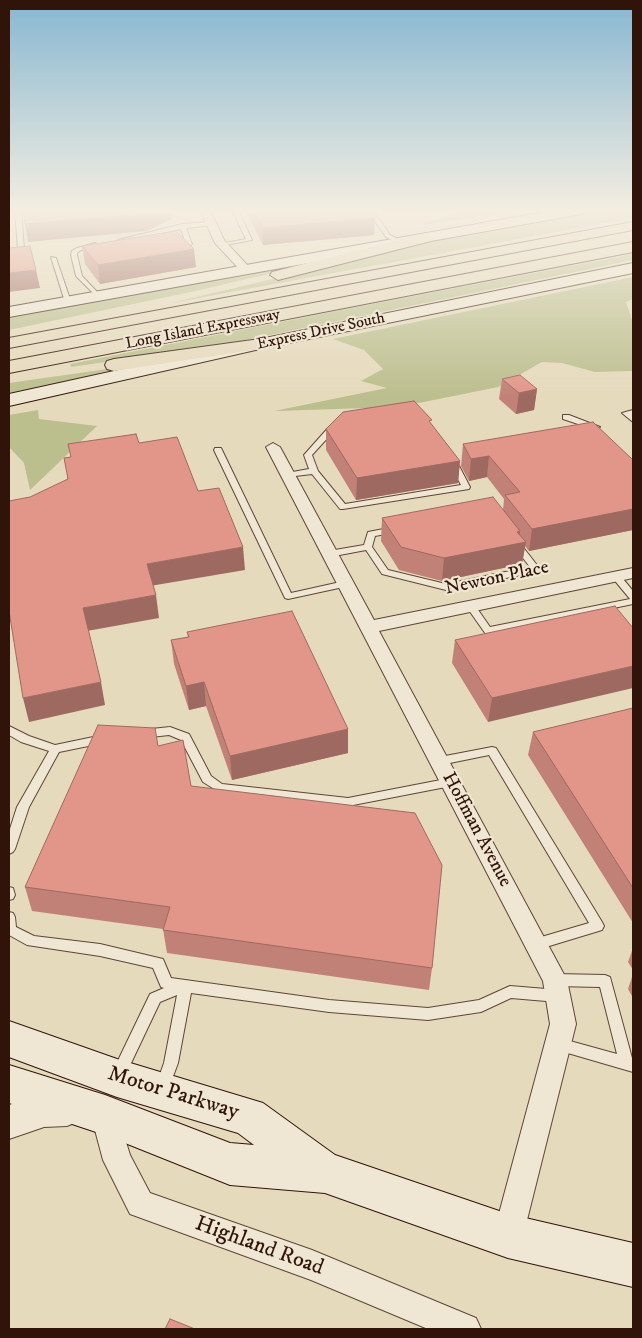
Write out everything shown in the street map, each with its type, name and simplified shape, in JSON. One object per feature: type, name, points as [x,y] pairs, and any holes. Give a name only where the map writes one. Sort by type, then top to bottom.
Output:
[{"type":"highway","points":[[9,337],[133,310],[286,272]]},
{"type":"highway","name":"Long Island Expressway","points":[[9,343],[385,272]]},
{"type":"highway","name":"Long Island Expressway","points":[[9,367],[501,272]]},
{"type":"highway","points":[[9,380],[260,344]]},
{"type":"main road","points":[[9,311],[226,272]]},
{"type":"main road","name":"Express Drive South","points":[[9,400],[260,344],[611,272]]},
{"type":"main road","name":"Motor Parkway","points":[[9,1039],[117,1078],[249,1117],[325,1172]]},
{"type":"main road","name":"Motor Parkway","points":[[9,1084],[94,1111],[230,1164],[325,1172],[508,1236],[633,1265]]},
{"type":"street","name":"Hoffman Avenue","points":[[273,447],[440,761],[557,988],[563,1024],[508,1236]]},
{"type":"street","name":"Newton Place","points":[[369,627],[633,573]]},
{"type":"street","points":[[9,1122],[44,1110],[94,1111]]},
{"type":"street","name":"Highland Road","points":[[94,1111],[140,1204],[312,1265],[465,1329]]},
{"type":"lane","points":[[58,272],[68,302]]},
{"type":"lane","points":[[78,272],[79,276],[98,296]]},
{"type":"lane","points":[[633,412],[626,413],[633,420]]},
{"type":"lane","points":[[417,417],[453,462],[466,487],[343,508],[314,471],[308,454],[331,430],[417,417]]},
{"type":"lane","points":[[566,417],[596,427],[603,433]]},
{"type":"lane","points":[[218,450],[288,596],[345,584]]},
{"type":"lane","points":[[287,475],[314,471]]},
{"type":"lane","points":[[408,527],[371,534],[368,547],[385,572],[446,587],[536,569],[508,533]]},
{"type":"lane","points":[[329,554],[368,547]]},
{"type":"lane","points":[[616,576],[633,597]]},
{"type":"lane","points":[[471,606],[488,631],[633,601]]},
{"type":"lane","points":[[9,730],[25,739],[55,749],[113,738]]},
{"type":"lane","points":[[131,735],[170,731],[185,737],[207,779],[219,788],[348,802],[450,782]]},
{"type":"lane","points":[[9,849],[23,807],[55,749]]},
{"type":"lane","points":[[440,761],[492,751],[598,926],[536,944]]},
{"type":"lane","points":[[9,917],[10,930],[32,941],[100,950],[158,963],[166,983],[329,1006],[428,1014],[481,1006],[510,992],[605,981],[630,1064]]},
{"type":"lane","points":[[117,1078],[156,998],[186,986]]},
{"type":"lane","points":[[161,1091],[171,1063],[186,986]]},
{"type":"lane","points":[[558,1044],[630,1064]]},
{"type":"green space","points":[[250,272],[275,272],[9,330],[9,315]]},
{"type":"green space","points":[[301,272],[337,272],[171,303]]},
{"type":"green space","points":[[537,272],[573,272],[217,346],[71,367],[70,364]]},
{"type":"green space","points":[[633,277],[633,299],[626,302],[633,323],[633,371],[595,372],[562,363],[542,362],[498,387],[399,407],[274,411],[387,388],[361,381],[383,369],[364,350],[333,339]]},
{"type":"green space","points":[[121,367],[121,370],[9,393],[9,383]]},
{"type":"green space","points":[[38,410],[39,419],[97,426],[30,490],[24,463],[9,447],[9,415]]},
{"type":"building","points":[[520,375],[537,389],[519,393],[502,379]]},
{"type":"building","points":[[414,401],[432,420],[429,421],[460,461],[357,478],[326,429],[343,412]]},
{"type":"building","points":[[593,422],[633,460],[633,509],[532,529],[505,495],[520,492],[489,456],[471,459],[463,444]]},
{"type":"building","points":[[136,434],[139,443],[177,437],[198,491],[219,488],[243,547],[147,564],[156,595],[83,608],[101,682],[23,698],[9,611],[9,501],[30,497],[68,479],[64,458],[71,457],[68,444]]},
{"type":"building","points":[[493,497],[520,531],[517,532],[526,542],[444,558],[401,547],[382,518]]},
{"type":"building","points":[[615,606],[633,628],[633,666],[492,698],[455,640]]},
{"type":"building","points":[[292,611],[348,729],[230,756],[204,682],[186,686],[171,640],[189,637],[187,632]]},
{"type":"building","points":[[633,708],[633,888],[533,732]]},
{"type":"building","points":[[98,725],[155,728],[158,746],[183,740],[191,786],[415,813],[442,865],[432,968],[163,930],[170,907],[25,887]]},
{"type":"building","points":[[170,1319],[195,1329],[165,1329]]}]
